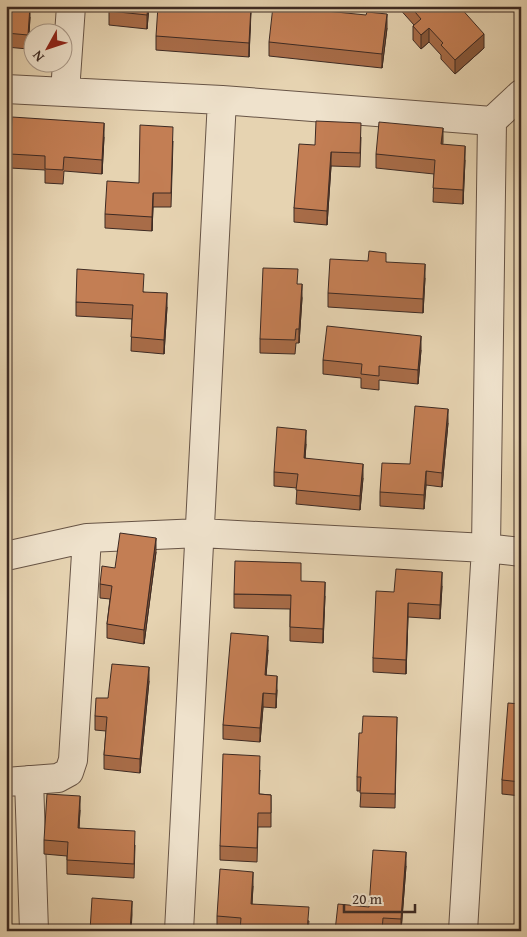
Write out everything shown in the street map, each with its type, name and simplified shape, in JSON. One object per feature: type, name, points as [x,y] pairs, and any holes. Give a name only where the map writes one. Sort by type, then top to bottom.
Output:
[{"type":"street","points":[[66,92],[71,6]]},
{"type":"street","points":[[6,89],[222,100],[492,121]]},
{"type":"street","points":[[463,931],[486,548],[492,121],[521,94]]},
{"type":"street","points":[[179,931],[222,100]]},
{"type":"street","points":[[6,556],[87,538],[200,533],[486,548],[521,552]]},
{"type":"street","points":[[34,931],[18,781],[58,778],[69,772],[73,760],[87,538]]},
{"type":"building","points":[[6,6],[30,6],[29,22],[22,22],[22,34],[6,33]]},
{"type":"building","points":[[109,6],[148,6],[147,15],[109,11]]},
{"type":"building","points":[[158,6],[251,6],[249,43],[156,36]]},
{"type":"building","points":[[273,6],[294,6],[314,9],[314,6],[326,6],[326,11],[366,15],[367,12],[387,14],[382,54],[269,42]]},
{"type":"building","points":[[410,6],[459,6],[484,34],[455,60],[429,28],[421,35],[413,26],[421,19]]},
{"type":"building","points":[[12,117],[104,123],[102,160],[64,157],[63,170],[45,169],[45,156],[10,154]]},
{"type":"building","points":[[316,121],[361,123],[360,153],[331,152],[327,211],[294,208],[299,144],[315,145]]},
{"type":"building","points":[[379,122],[443,128],[441,144],[465,146],[463,190],[433,188],[435,160],[376,154]]},
{"type":"building","points":[[140,125],[173,127],[171,193],[153,193],[152,217],[105,214],[107,181],[139,183]]},
{"type":"building","points":[[369,251],[386,253],[386,262],[425,264],[423,299],[328,293],[330,259],[368,261]]},
{"type":"building","points":[[263,268],[298,269],[297,284],[302,284],[299,329],[296,329],[295,340],[260,339]]},
{"type":"building","points":[[77,269],[144,274],[143,292],[167,293],[164,340],[131,337],[133,305],[76,302]]},
{"type":"building","points":[[327,326],[421,336],[418,370],[379,366],[379,376],[361,374],[362,364],[323,360]]},
{"type":"building","points":[[415,406],[448,409],[442,473],[426,471],[424,495],[380,492],[382,463],[410,464]]},
{"type":"building","points":[[277,427],[306,430],[304,458],[363,464],[360,496],[296,490],[298,474],[274,472]]},
{"type":"building","points":[[120,533],[156,538],[144,630],[107,624],[112,586],[100,584],[102,566],[115,568]]},
{"type":"building","points":[[235,561],[301,563],[301,581],[325,582],[323,629],[290,627],[291,595],[234,594]]},
{"type":"building","points":[[396,569],[442,572],[440,605],[408,603],[406,660],[373,658],[376,591],[394,592]]},
{"type":"building","points":[[231,633],[268,636],[265,675],[277,676],[276,694],[263,693],[260,728],[223,725]]},
{"type":"building","points":[[112,664],[149,667],[140,759],[104,755],[107,717],[95,716],[96,698],[108,698]]},
{"type":"building","points":[[508,703],[521,704],[521,782],[502,780]]},
{"type":"building","points":[[363,716],[397,717],[395,794],[360,793],[361,777],[357,777],[359,733],[362,733]]},
{"type":"building","points":[[223,754],[260,756],[259,794],[271,795],[271,813],[258,813],[257,848],[220,846]]},
{"type":"building","points":[[47,794],[80,796],[78,828],[135,831],[134,864],[67,860],[68,842],[44,840]]},
{"type":"building","points":[[373,850],[406,852],[401,919],[383,918],[382,931],[335,931],[338,904],[369,907]]},
{"type":"building","points":[[220,869],[253,872],[251,904],[309,907],[307,931],[240,931],[241,918],[217,916]]},
{"type":"building","points":[[521,882],[521,928],[519,927]]},
{"type":"building","points":[[92,898],[132,901],[130,931],[90,931]]}]
